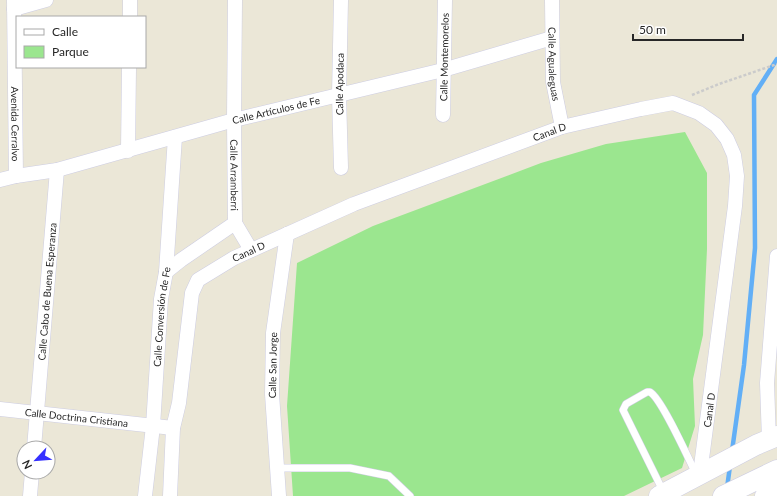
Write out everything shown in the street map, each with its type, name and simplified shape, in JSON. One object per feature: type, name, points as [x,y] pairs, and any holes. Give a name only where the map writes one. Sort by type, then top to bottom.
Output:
[{"type":"main road","points":[[662,494],[767,440]]},
{"type":"main road","points":[[723,496],[777,470]]},
{"type":"main road","points":[[765,496],[777,490]]},
{"type":"street","points":[[14,4],[46,0]]},
{"type":"street","points":[[130,0],[130,16]]},
{"type":"street","name":"Calle Arramberri","points":[[235,0],[235,223],[250,250]]},
{"type":"street","name":"Calle Apodaca","points":[[341,0],[339,95],[341,168]]},
{"type":"street","name":"Calle Montemorelos","points":[[443,114],[445,0]]},
{"type":"street","name":"Calle Agualeguas","points":[[552,0],[553,82],[562,127]]},
{"type":"street","name":"Avenida Cerralvo","points":[[14,4],[16,176]]},
{"type":"street","name":"Calle Artículos de Fe","points":[[0,180],[57,170],[175,138],[234,120],[443,70],[552,38]]},
{"type":"street","points":[[128,151],[129,68]]},
{"type":"street","name":"Canal D","points":[[173,428],[179,403],[192,293],[198,280],[250,250],[354,204],[562,127],[674,103],[699,113],[716,125],[727,140],[734,155],[737,176],[735,206],[705,472]]},
{"type":"street","name":"Calle Conversión de Fe","points":[[145,496],[153,426],[161,300],[166,272],[175,138]]},
{"type":"street","name":"Calle Cabo de Buena Esperanza","points":[[35,440],[57,170]]},
{"type":"street","points":[[166,272],[235,223]]},
{"type":"street","name":"Calle San Jorge","points":[[279,496],[272,394],[273,333],[286,234]]},
{"type":"street","points":[[767,440],[767,383],[777,256]]},
{"type":"street","name":"Calle Doctrina Cristiana","points":[[0,410],[173,428]]},
{"type":"street","points":[[170,496],[173,428]]},
{"type":"street","points":[[30,496],[31,480]]},
{"type":"lane","points":[[662,494],[623,410],[626,404],[647,392],[650,392],[656,397],[677,434],[705,472]]},
{"type":"lane","points":[[277,468],[350,468],[389,476],[410,496]]},
{"type":"path","points":[[674,103],[719,84],[777,64]]},
{"type":"green space","points":[[685,132],[707,173],[707,249],[703,335],[693,379],[695,426],[682,468],[624,496],[293,496],[287,406],[297,263],[373,226],[541,163],[606,144]]},
{"type":"waterway","points":[[732,451],[744,365],[755,248],[754,95],[777,59]]},
{"type":"waterway","points":[[727,488],[730,466]]}]
